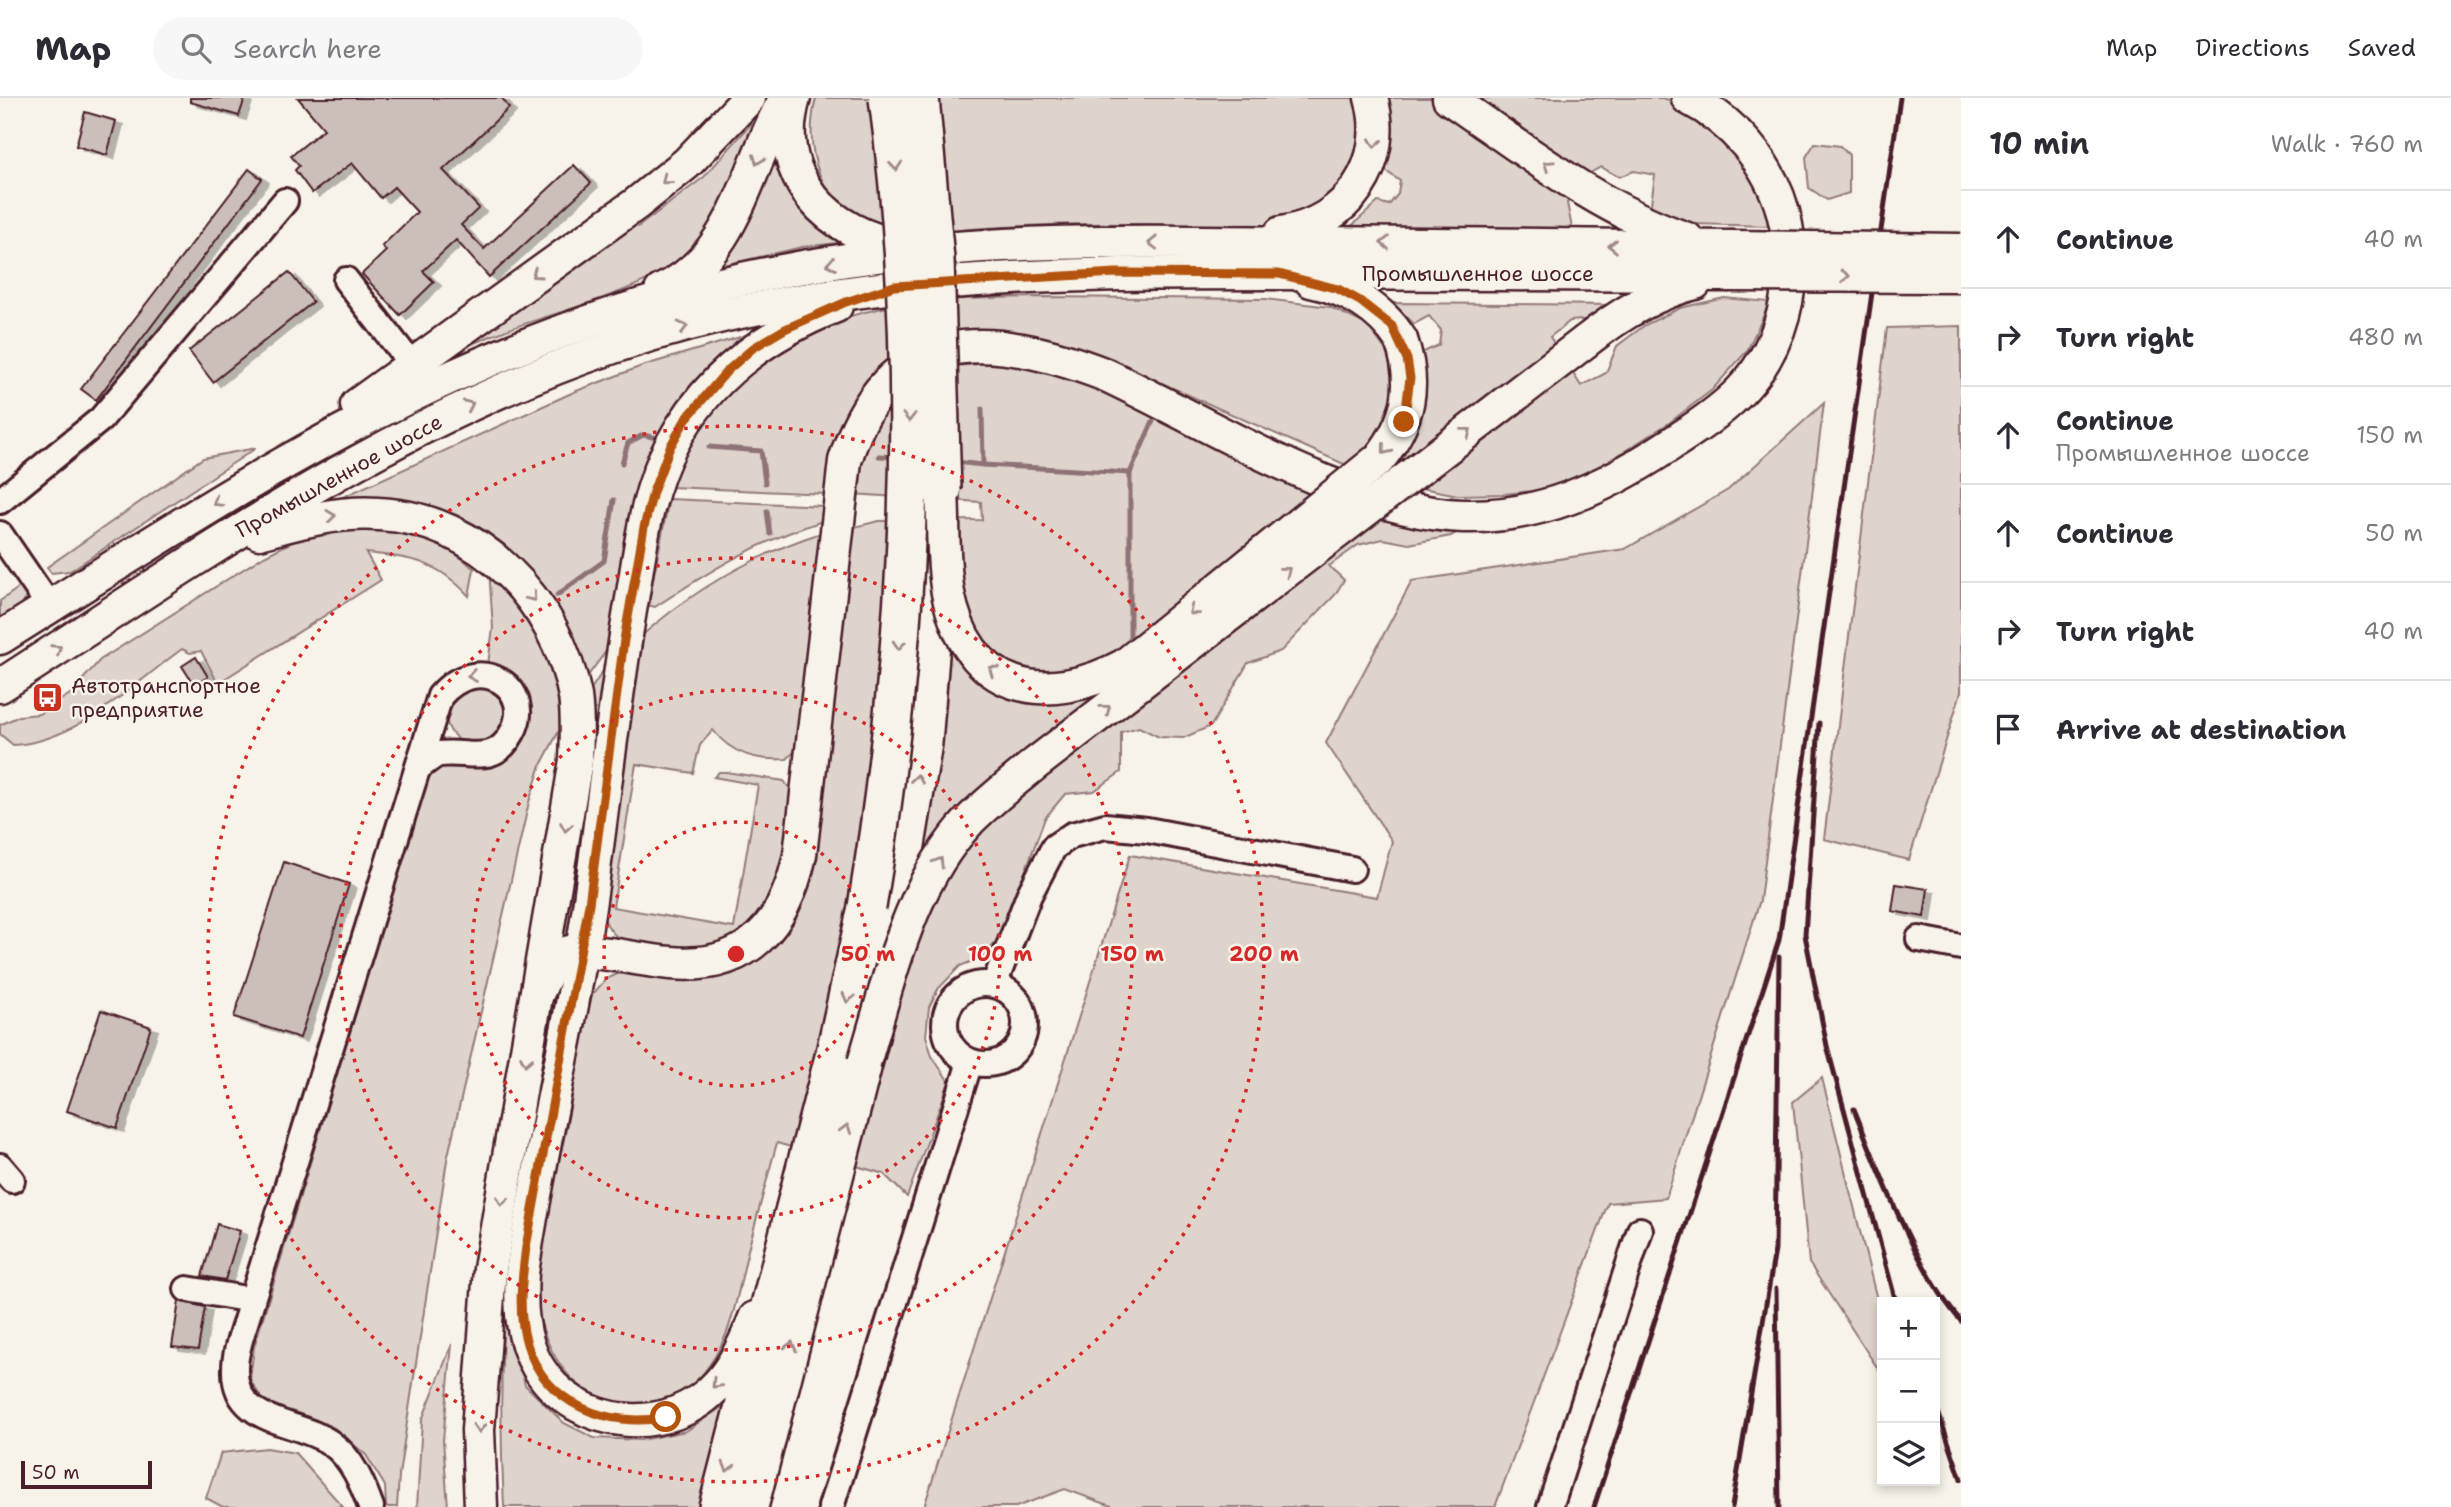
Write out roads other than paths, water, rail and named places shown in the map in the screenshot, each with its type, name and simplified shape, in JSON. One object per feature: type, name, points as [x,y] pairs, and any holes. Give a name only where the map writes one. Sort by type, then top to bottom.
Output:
[{"type":"highway","points":[[749,1507],[815,1191],[879,835],[892,733],[906,554],[909,386],[903,247],[888,98]]},
{"type":"highway","points":[[718,1507],[815,1191],[864,1063],[897,910],[923,743],[942,491],[941,254],[920,98]]},
{"type":"main road","points":[[275,466],[687,163],[749,98]]},
{"type":"main road","points":[[608,316],[678,283],[700,264],[720,241],[735,216],[768,132],[786,98]]},
{"type":"main road","points":[[794,98],[789,127],[791,153],[809,195],[824,212],[842,226],[884,243],[941,254],[935,98]]},
{"type":"main road","points":[[1221,242],[1311,226],[1330,216],[1360,187],[1368,171],[1375,142],[1376,114],[1371,98]]},
{"type":"main road","points":[[1449,98],[1605,203],[1728,261]]},
{"type":"main road","points":[[537,994],[556,960],[569,952],[693,964],[715,962],[753,945],[768,931],[789,894],[802,841],[840,486],[853,433],[865,409],[891,376],[909,363],[947,351],[999,348],[1024,351],[1077,364],[1106,375],[1291,465],[1397,507],[1452,515],[1490,516],[1520,512],[1589,492],[1653,456],[1731,400],[1767,355],[1786,307],[1790,254],[1778,195],[1749,146],[1726,123],[1688,98]]},
{"type":"main road","name":"Промышленное шоссе","points":[[0,638],[275,466],[419,390],[513,350],[608,316],[690,291],[768,274],[871,257],[1221,242],[1728,261],[1961,276]]},
{"type":"main road","name":"Промышленное шоссе","points":[[0,686],[217,545],[397,438],[494,393],[616,345],[753,308],[894,286],[1116,273],[1279,274],[1728,261],[1961,250]]},
{"type":"main road","points":[[864,1063],[915,905],[946,851],[970,821],[1035,764],[1615,318],[1728,261]]},
{"type":"main road","points":[[942,491],[948,592],[954,613],[971,648],[987,667],[1021,685],[1039,689],[1077,686],[1125,665],[1380,459],[1404,422],[1410,378],[1401,340],[1392,326],[1360,301],[1318,282],[1279,274]]},
{"type":"main road","points":[[815,1191],[742,1349],[717,1385],[684,1409],[647,1421],[607,1418],[567,1400],[537,1367],[527,1345],[520,1298],[526,1247],[589,904],[624,640],[644,527],[653,492],[670,447],[686,419],[707,393],[753,348],[816,314],[894,286]]},
{"type":"main road","points":[[217,545],[326,516],[380,514],[436,526],[493,557],[540,607],[557,638],[576,706],[576,760],[490,1269],[478,1430],[481,1507]]},
{"type":"main road","points":[[554,901],[559,937],[580,952]]},
{"type":"main road","points":[[589,904],[592,926],[598,940],[610,951],[625,957]]},
{"type":"main road","points":[[572,999],[595,971],[609,960],[625,957]]},
{"type":"street","points":[[0,501],[101,419],[285,201]]},
{"type":"street","points":[[346,280],[412,365]]},
{"type":"street","points":[[0,534],[50,607]]},
{"type":"street","points":[[371,1507],[361,1478],[332,1444],[259,1414],[238,1395],[234,1367],[252,1300],[440,696],[452,682],[467,675],[485,674],[503,682],[513,696],[518,713],[512,733],[499,748],[482,757],[439,754],[418,768]]},
{"type":"street","points":[[994,985],[1035,883],[1054,847],[1072,835],[1105,826],[1147,830],[1352,869]]},
{"type":"street","points":[[1919,939],[1961,947]]},
{"type":"street","points":[[977,985],[994,985],[1009,992],[1020,1005],[1025,1020],[1023,1037],[1015,1051],[1002,1061],[986,1065],[970,1062],[951,1045],[944,1020],[950,1004],[961,992],[977,985]]},
{"type":"street","points":[[831,1507],[970,1062]]},
{"type":"street","points":[[1550,1507],[1640,1230]]},
{"type":"street","points":[[187,1289],[252,1300]]},
{"type":"waterway","points":[[982,409],[983,465],[1130,473]]},
{"type":"waterway","points":[[1130,648],[1130,473],[1153,421]]},
{"type":"waterway","points":[[622,463],[628,443],[643,435],[653,437]]},
{"type":"waterway","points":[[709,447],[761,451],[765,483]]},
{"type":"waterway","points":[[879,456],[896,457]]},
{"type":"waterway","points":[[955,462],[983,465]]},
{"type":"waterway","points":[[557,595],[604,561],[614,500]]},
{"type":"waterway","points":[[767,511],[770,534]]},
{"type":"railway","points":[[1594,1507],[1779,940],[1900,98]]},
{"type":"railway","points":[[1819,723],[1805,935],[1827,1046],[1895,1297]]},
{"type":"railway","points":[[1732,1507],[1775,1250],[1779,957]]},
{"type":"railway","points":[[1854,1109],[1915,1249],[1945,1301],[1961,1321]]},
{"type":"railway","points":[[1776,1289],[1779,1507]]},
{"type":"railway","points":[[1940,1418],[1961,1479]]},
{"type":"place","name":"Автотранспортное предприятие","points":[[48,698]]}]
